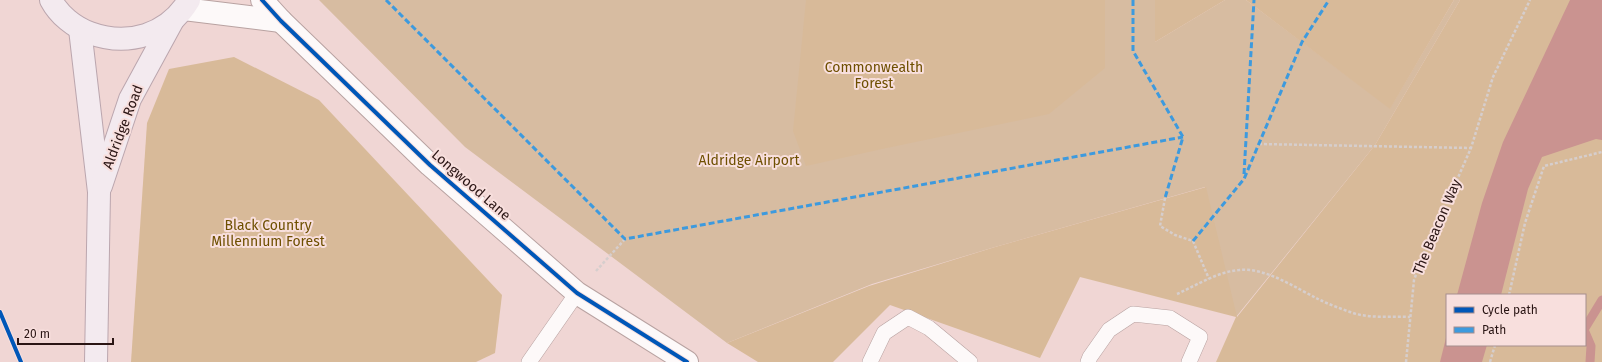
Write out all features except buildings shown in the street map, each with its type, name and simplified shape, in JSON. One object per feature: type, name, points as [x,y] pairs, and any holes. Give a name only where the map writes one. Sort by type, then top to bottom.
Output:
[{"type":"main road","points":[[51,0],[64,17],[80,30],[104,38],[117,40],[132,39],[148,35],[182,10]]},
{"type":"main road","name":"Aldridge Road","points":[[99,192],[130,99],[182,10]]},
{"type":"main road","name":"Aldridge Road","points":[[80,30],[99,192],[96,362]]},
{"type":"street","name":"Longwood Lane","points":[[262,0],[280,21],[430,165],[577,293],[687,362]]},
{"type":"street","points":[[182,10],[280,21]]},
{"type":"lane","points":[[529,362],[577,293]]},
{"type":"lane","points":[[1088,362],[1108,330],[1133,314],[1170,318],[1200,337],[1189,362]]},
{"type":"lane","points":[[870,362],[884,333],[908,317],[929,328],[970,362]]},
{"type":"path","points":[[1259,144],[1471,148]]},
{"type":"path","points":[[1509,294],[1525,223],[1544,166],[1602,152]]},
{"type":"path","points":[[1165,198],[1160,226],[1175,235],[1193,241],[1209,279]]},
{"type":"path","points":[[577,293],[625,239]]},
{"type":"path","points":[[1174,295],[1217,275],[1240,270],[1258,271],[1289,284],[1319,300],[1351,313],[1377,317],[1410,317]]},
{"type":"path","points":[[1490,362],[1495,346]]},
{"type":"green space","name":"Aldridge Airport","points":[[319,0],[1155,0],[1155,42],[1225,0],[1246,0],[1390,108],[1454,0],[1460,0],[1375,145],[1236,317],[1205,187],[872,284],[727,343],[465,147]]},
{"type":"green space","name":"Commonwealth Forest","points":[[806,0],[1105,0],[1105,68],[1049,114],[806,166],[793,131]]},
{"type":"green space","points":[[1155,0],[1225,0],[1155,42]]},
{"type":"green space","points":[[1246,0],[1454,0],[1390,109]]},
{"type":"green space","points":[[1460,0],[1602,0],[1602,362],[1216,362],[1236,317],[1080,277],[1040,358],[890,305],[833,362],[758,362],[727,343],[869,286],[995,247],[1206,187],[1237,317],[1375,145]]},
{"type":"green space","name":"Black Country Millennium Forest","points":[[234,57],[319,100],[502,295],[495,353],[476,362],[131,362],[147,123],[169,69]]},
{"type":"shaded area","points":[[1570,0],[1602,0],[1602,140],[1596,139],[1542,157],[1528,189],[1501,294],[1457,294],[1482,203],[1503,142]]},
{"type":"shaded area","points":[[1446,338],[1446,346],[1487,346],[1482,362],[1440,362]]},
{"type":"waterway","points":[[1586,326],[1602,300]]},
{"type":"waterway","points":[[1586,334],[1591,346],[1590,362]]},
{"type":"marked path","points":[[386,0],[625,239],[1183,137]]},
{"type":"marked path","points":[[1133,0],[1133,51],[1183,137],[1165,198]]},
{"type":"marked path","points":[[1244,174],[1254,0]]},
{"type":"marked path","points":[[1193,241],[1244,179],[1302,42],[1329,0]]},
{"type":"cycle path","points":[[262,0],[281,21],[430,165],[577,293],[687,362]]},
{"type":"cycle path","points":[[0,312],[21,362]]}]
